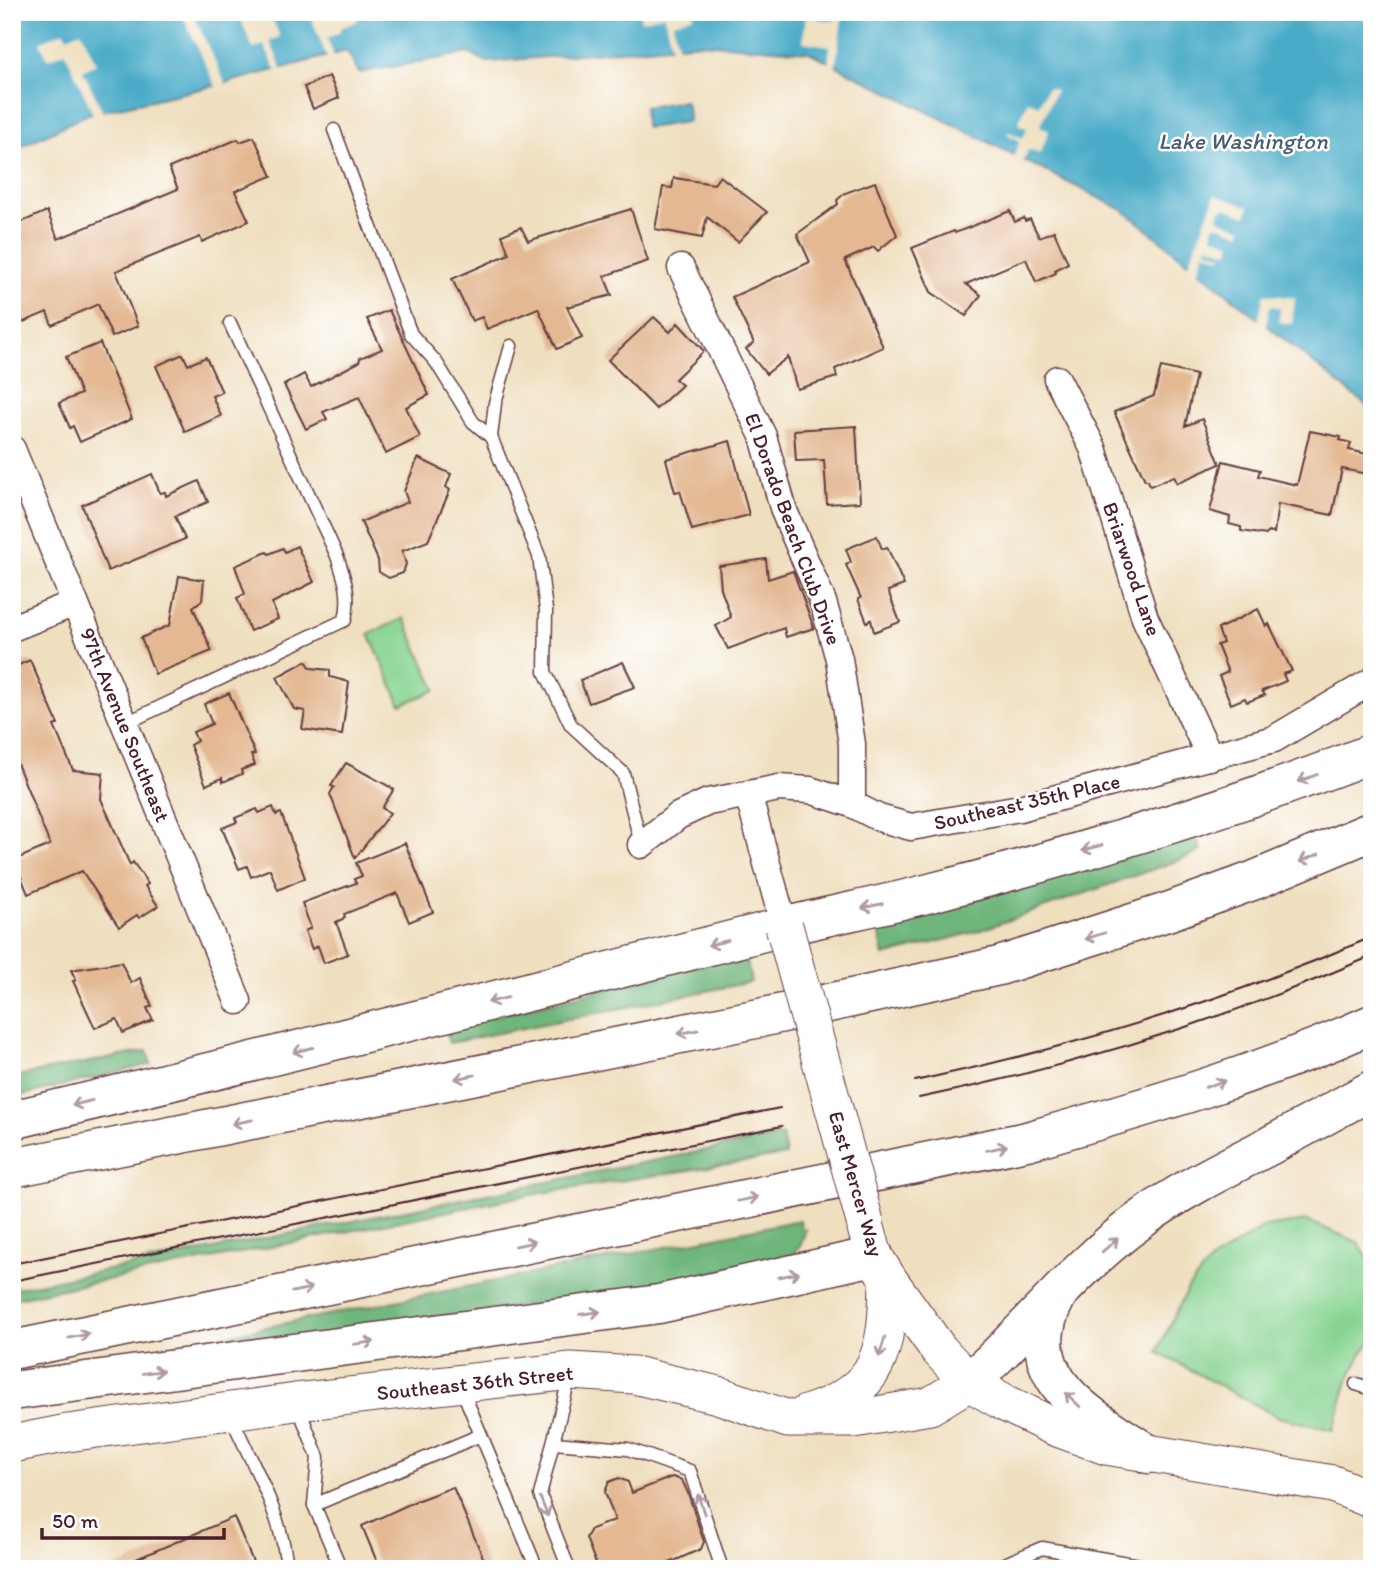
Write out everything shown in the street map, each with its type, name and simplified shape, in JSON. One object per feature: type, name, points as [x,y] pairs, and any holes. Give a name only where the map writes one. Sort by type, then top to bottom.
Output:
[{"type":"highway","points":[[12,1120],[305,1049],[784,926],[926,894],[1200,816],[1372,753]]},
{"type":"highway","points":[[12,1168],[742,1022],[999,966],[1195,902],[1372,831]]},
{"type":"highway","points":[[12,1350],[1027,1141],[1241,1076],[1372,1024]]},
{"type":"highway","points":[[969,1382],[1004,1352],[1060,1291],[1138,1221],[1194,1185],[1372,1090]]},
{"type":"highway","points":[[12,1391],[659,1304],[876,1253]]},
{"type":"highway","points":[[1060,1291],[1050,1309],[1045,1329],[1045,1350],[1054,1378],[1073,1403],[1148,1454]]},
{"type":"street","name":"El Dorado Beach Club Drive","points":[[681,268],[762,436],[784,511],[823,602],[839,659],[852,744],[852,804]]},
{"type":"street","name":"Briarwood Lane","points":[[1058,379],[1093,448],[1145,618],[1210,757]]},
{"type":"street","name":"97th Avenue Southeast","points":[[12,449],[238,1000]]},
{"type":"street","points":[[12,628],[75,603]]},
{"type":"street","name":"Southeast 35th Place","points":[[641,845],[678,816],[708,802],[779,788],[810,790],[852,804],[879,818],[911,827],[1020,808],[1274,739],[1372,681]]},
{"type":"street","name":"East Mercer Way","points":[[748,794],[876,1253],[939,1350],[969,1382],[1052,1426],[1106,1446],[1333,1484],[1372,1500]]},
{"type":"street","points":[[788,1419],[833,1405],[853,1392],[871,1374],[884,1342],[887,1323],[876,1253]]},
{"type":"street","name":"Southeast 36th Street","points":[[12,1444],[68,1433],[296,1402],[571,1371],[634,1375],[718,1395],[788,1419],[854,1419],[930,1406],[969,1382]]},
{"type":"lane","points":[[334,130],[411,334],[436,362],[473,422],[491,437],[539,556],[546,610],[545,673],[571,725],[623,773],[641,845]]},
{"type":"lane","points":[[124,724],[345,620],[348,589],[337,556],[230,323]]},
{"type":"lane","points":[[491,437],[495,403],[511,346]]},
{"type":"lane","points":[[569,1569],[540,1496],[571,1371]]},
{"type":"lane","points":[[459,1384],[537,1569]]},
{"type":"lane","points":[[1356,1384],[1372,1390]]},
{"type":"lane","points":[[296,1402],[318,1457],[314,1505],[341,1569]]},
{"type":"lane","points":[[229,1411],[278,1523],[286,1552],[287,1569]]},
{"type":"lane","points":[[314,1505],[481,1435]]},
{"type":"lane","points":[[554,1443],[628,1449],[690,1471],[722,1569]]},
{"type":"lane","points":[[993,1569],[1042,1548],[1162,1569]]},
{"type":"green space","points":[[404,618],[436,690],[401,705],[369,634]]},
{"type":"green space","points":[[1196,836],[1201,851],[1182,859],[978,931],[884,956],[877,921],[1064,875]]},
{"type":"green space","points":[[746,957],[751,982],[449,1043],[445,1028],[731,958]]},
{"type":"green space","points":[[147,1051],[151,1064],[12,1098],[12,1077]]},
{"type":"green space","points":[[782,1135],[786,1155],[529,1195],[12,1299],[12,1289]]},
{"type":"green space","points":[[800,1220],[801,1229],[806,1229],[801,1244],[793,1255],[630,1290],[178,1357],[176,1345]]},
{"type":"green space","points":[[1307,1221],[1358,1242],[1372,1265],[1372,1341],[1362,1353],[1348,1381],[1333,1430],[1278,1417],[1157,1352],[1188,1288],[1211,1261],[1264,1227]]},
{"type":"water","name":"Lake Washington","points":[[12,12],[1372,12],[1372,410],[1123,210],[809,52],[702,43],[488,62],[468,53],[359,73],[347,51],[214,86],[88,114],[12,151]]},
{"type":"water","points":[[686,102],[689,120],[686,122],[647,128],[645,126],[644,107]]},
{"type":"pier","points":[[181,12],[192,12],[226,85],[217,89]]},
{"type":"pier","points":[[238,12],[269,12],[280,37],[270,41],[283,72],[278,74],[264,45],[253,49]]},
{"type":"pier","points":[[309,12],[355,12],[358,21],[340,28],[340,32],[327,38],[334,57],[328,60]]},
{"type":"pier","points":[[648,12],[693,12],[694,16],[673,23],[678,47],[672,48],[664,15],[641,21],[640,15]]},
{"type":"pier","points":[[806,12],[816,12],[819,19],[832,21],[836,12],[843,12],[835,69],[828,66],[830,46],[803,42]]},
{"type":"pier","points":[[64,31],[67,37],[81,31],[96,63],[83,71],[104,114],[94,116],[65,52],[48,59],[40,42]]},
{"type":"pier","points":[[1048,87],[1056,90],[1040,126],[1049,131],[1040,154],[1028,150],[1022,163],[1013,158],[1020,141],[1007,134],[1009,132],[1023,138],[1027,128],[1018,124],[1028,101],[1039,105]]},
{"type":"pier","points":[[1215,195],[1249,207],[1246,216],[1225,208],[1220,210],[1220,220],[1242,228],[1240,233],[1214,226],[1212,236],[1232,243],[1229,252],[1207,245],[1206,249],[1222,255],[1222,258],[1204,252],[1197,274],[1188,266]]},
{"type":"pier","points":[[1264,294],[1295,298],[1292,324],[1279,322],[1280,308],[1272,306],[1269,308],[1265,329],[1258,323]]},
{"type":"building","points":[[329,76],[339,98],[313,109],[304,87]]},
{"type":"building","points":[[254,137],[272,176],[235,191],[249,221],[202,242],[200,237],[116,271],[138,326],[112,337],[98,304],[52,325],[47,312],[12,327],[12,234],[19,231],[17,224],[47,211],[58,239],[178,189],[169,168],[238,139],[240,142]]},
{"type":"building","points":[[720,176],[767,212],[738,242],[707,217],[702,238],[655,229],[663,187],[672,188],[674,178],[714,184]]},
{"type":"building","points":[[875,182],[897,235],[878,251],[874,247],[845,260],[883,347],[835,369],[837,377],[797,389],[788,357],[766,374],[746,349],[754,343],[732,297],[810,262],[797,234],[838,204],[837,200],[845,193]]},
{"type":"building","points":[[631,209],[648,261],[604,276],[612,295],[567,307],[582,338],[557,349],[538,308],[487,329],[482,317],[472,321],[452,279],[509,254],[502,235],[521,227],[528,241]]},
{"type":"building","points":[[1010,211],[1015,222],[1024,218],[1025,221],[1030,219],[1039,237],[1054,231],[1068,263],[1055,270],[1056,273],[1036,282],[1026,259],[966,284],[981,295],[966,316],[931,292],[912,248]]},
{"type":"building","points":[[389,310],[429,395],[406,407],[420,437],[386,454],[359,397],[323,412],[327,419],[306,429],[284,385],[304,374],[311,387],[359,362],[360,358],[382,349],[367,319]]},
{"type":"building","points":[[654,317],[670,332],[678,323],[704,351],[675,379],[682,385],[656,409],[608,360]]},
{"type":"building","points":[[100,343],[132,419],[80,442],[73,426],[70,428],[59,403],[81,394],[66,357]]},
{"type":"building","points":[[183,354],[188,365],[206,357],[222,392],[212,396],[221,416],[185,432],[156,366]]},
{"type":"building","points":[[1161,367],[1196,375],[1185,426],[1202,419],[1220,464],[1177,483],[1174,476],[1150,486],[1114,412],[1154,396]]},
{"type":"building","points":[[856,426],[860,502],[827,504],[824,460],[796,461],[794,430]]},
{"type":"building","points":[[1310,431],[1341,437],[1340,440],[1351,443],[1349,450],[1372,455],[1368,474],[1342,469],[1332,515],[1278,504],[1274,533],[1268,532],[1266,535],[1241,531],[1241,527],[1229,524],[1230,517],[1210,511],[1223,461],[1260,470],[1258,476],[1297,485]]},
{"type":"building","points":[[730,441],[749,515],[692,530],[680,491],[675,492],[666,459]]},
{"type":"building","points":[[418,458],[451,474],[446,487],[450,490],[428,541],[402,551],[406,564],[403,573],[389,578],[379,572],[378,560],[361,522],[408,502],[404,491]]},
{"type":"building","points":[[152,474],[160,493],[165,492],[166,496],[199,481],[208,502],[175,516],[185,539],[108,571],[82,505]]},
{"type":"building","points":[[877,536],[882,549],[887,547],[904,585],[888,591],[900,622],[874,632],[871,620],[867,622],[858,599],[861,598],[846,565],[851,562],[846,549]]},
{"type":"building","points":[[297,546],[314,582],[272,603],[278,619],[250,631],[237,598],[245,594],[235,566],[267,552],[269,554],[283,548],[285,552]]},
{"type":"building","points":[[766,559],[768,579],[793,571],[814,628],[786,637],[784,628],[728,649],[716,626],[731,617],[721,589],[719,566]]},
{"type":"building","points":[[179,576],[204,580],[202,600],[193,607],[212,651],[155,674],[141,638],[170,625]]},
{"type":"building","points":[[1258,609],[1266,626],[1269,624],[1292,671],[1283,674],[1286,681],[1262,691],[1265,695],[1247,702],[1245,698],[1231,704],[1219,676],[1228,672],[1217,645],[1223,643],[1218,629]]},
{"type":"building","points":[[30,660],[58,724],[54,726],[73,770],[103,773],[101,799],[130,865],[133,862],[148,884],[145,886],[158,906],[119,927],[82,871],[28,894],[14,860],[50,845],[12,751],[12,668]]},
{"type":"building","points":[[306,661],[311,668],[330,670],[330,677],[349,682],[342,735],[302,729],[305,711],[294,709],[277,677]]},
{"type":"building","points":[[623,662],[635,687],[589,703],[580,680]]},
{"type":"building","points":[[229,693],[255,754],[251,755],[255,765],[241,770],[242,774],[223,782],[222,778],[206,785],[190,745],[197,741],[193,732],[212,724],[204,704]]},
{"type":"building","points":[[346,763],[394,789],[382,808],[390,813],[355,858],[330,794],[334,787],[331,786]]},
{"type":"building","points":[[273,807],[276,815],[281,813],[305,878],[278,890],[270,869],[251,877],[247,866],[239,869],[222,828],[237,822],[235,818],[257,809],[259,813]]},
{"type":"building","points":[[405,843],[433,912],[409,922],[397,893],[344,914],[345,918],[336,922],[348,954],[324,963],[318,946],[312,949],[305,931],[311,928],[302,903],[356,883],[354,879],[362,876],[356,863]]},
{"type":"building","points":[[121,962],[131,983],[140,978],[152,1006],[147,1008],[153,1020],[123,1033],[117,1019],[95,1028],[73,981],[76,980],[71,970]]},
{"type":"building","points":[[672,1477],[682,1480],[688,1493],[704,1542],[701,1549],[656,1569],[598,1569],[586,1538],[591,1529],[615,1520],[605,1492],[609,1482],[619,1478],[628,1482],[632,1493]]},
{"type":"building","points":[[453,1487],[488,1569],[380,1569],[362,1526]]},
{"type":"building","points":[[234,1517],[256,1569],[113,1569]]},
{"type":"tram line","points":[[915,1081],[974,1068],[1147,1021],[1260,982],[1372,937]]},
{"type":"tram line","points":[[919,1098],[1035,1071],[1149,1039],[1262,1000],[1372,956]]},
{"type":"tram line","points":[[12,1264],[780,1108]]},
{"type":"tram line","points":[[12,1281],[782,1126]]}]
